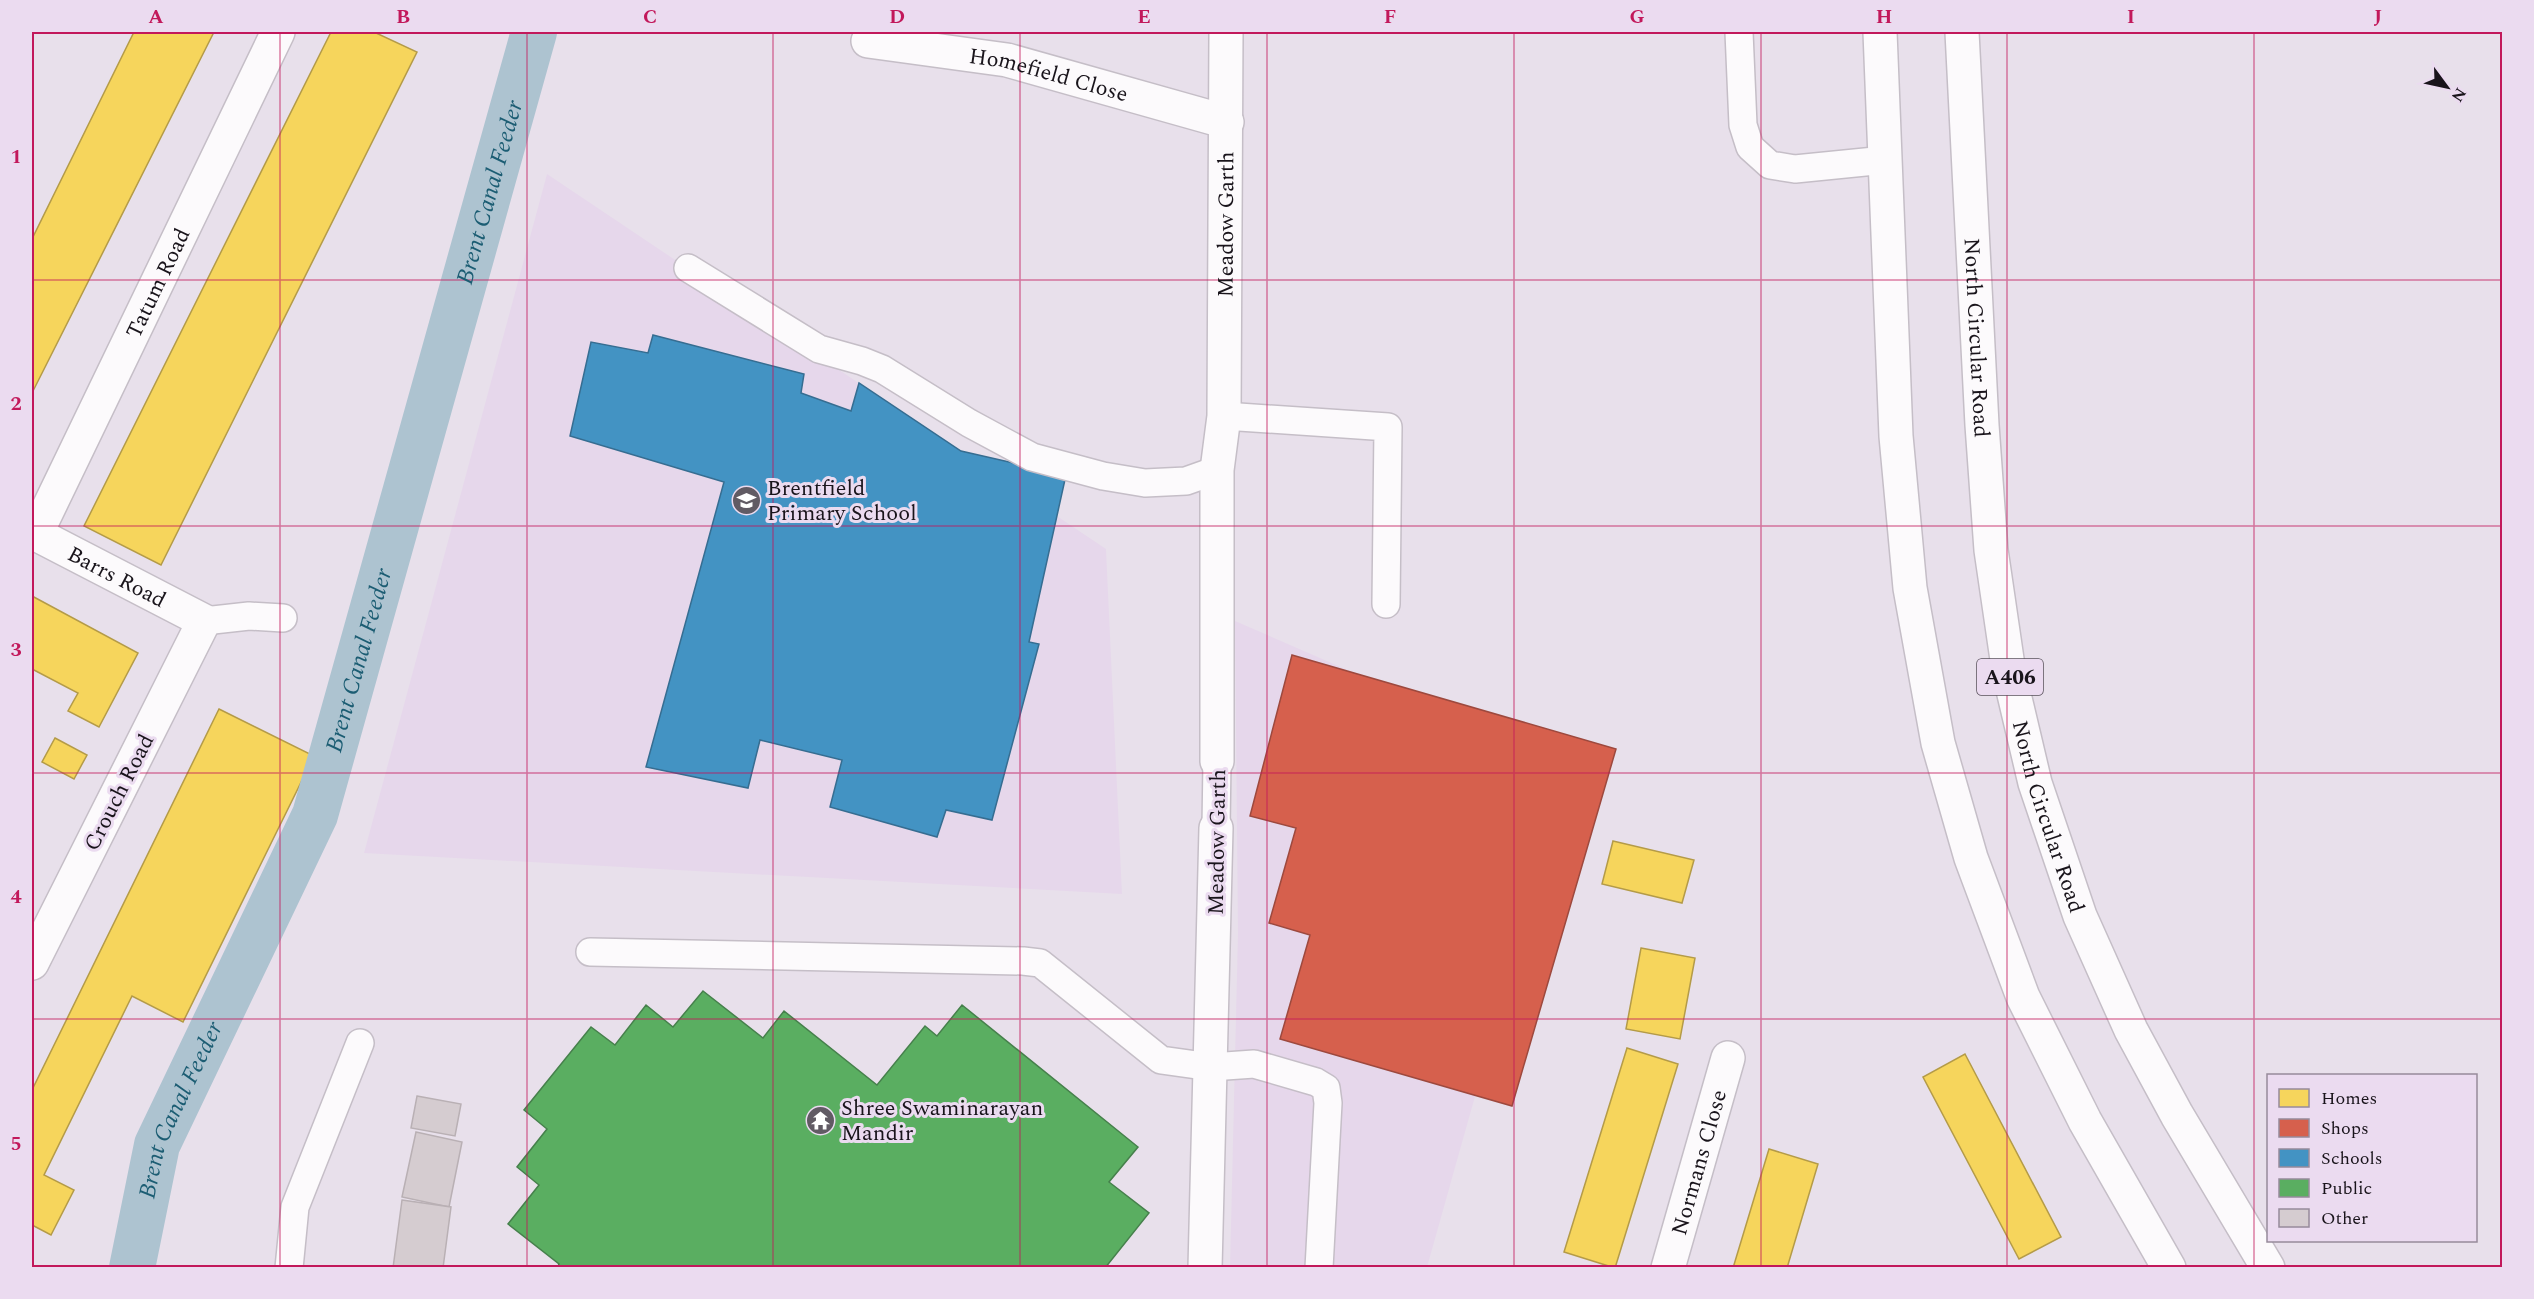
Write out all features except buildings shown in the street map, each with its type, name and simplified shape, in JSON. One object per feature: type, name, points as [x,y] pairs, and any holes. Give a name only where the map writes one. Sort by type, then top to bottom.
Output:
[{"type":"main road","name":"Tatum Road","points":[[34,533],[278,32]]},
{"type":"main road","name":"Meadow Garth","points":[[1218,761],[1217,470],[1224,416],[1226,32]]},
{"type":"main road","points":[[1880,32],[1896,436],[1910,588],[1938,743],[1971,858],[2023,997],[2085,1121],[2169,1268]]},
{"type":"main road","name":"North Circular Road","points":[[1962,32],[1982,425],[1991,550],[2009,673],[2035,783],[2080,916],[2131,1030],[2177,1115],[2268,1268]]},
{"type":"main road","name":"Homefield Close","points":[[868,41],[1007,60],[1227,122]]},
{"type":"main road","name":"Barrs Road","points":[[34,533],[204,621]]},
{"type":"main road","name":"Crouch Road","points":[[32,963],[204,621]]},
{"type":"main road","name":"Meadow Garth","points":[[1204,1268],[1216,828]]},
{"type":"main road","name":"Normans Close","points":[[1668,1268],[1728,1058]]},
{"type":"lane","points":[[1739,32],[1743,125],[1750,147],[1770,165],[1795,169],[1885,160]]},
{"type":"lane","points":[[688,268],[812,344],[882,369],[969,423],[1032,457],[1103,476],[1145,483],[1186,481],[1217,470]]},
{"type":"lane","points":[[1224,416],[1388,427],[1386,604]]},
{"type":"lane","points":[[204,621],[249,616],[283,618]]},
{"type":"lane","name":"Meadow Garth","points":[[1216,828],[1218,761]]},
{"type":"lane","points":[[590,951],[1040,963],[1161,1060],[1211,1066],[1254,1064],[1316,1082],[1326,1088],[1328,1103],[1319,1268]]},
{"type":"lane","points":[[289,1268],[296,1207],[360,1043]]},
{"type":"shaded area","name":"Brentfield Primary School","points":[[547,174],[1106,549],[1122,894],[364,853]]},
{"type":"shaded area","points":[[1235,621],[1568,766],[1427,1267],[1230,1268],[1238,933]]},
{"type":"waterway","name":"Brent Canal Feeder","points":[[132,1268],[157,1145],[315,815],[534,32]]},
{"type":"place","name":"Brentfield Primary School","points":[[746,500]]},
{"type":"place","name":"Shree Swaminarayan Mandir","points":[[820,1120]]}]
